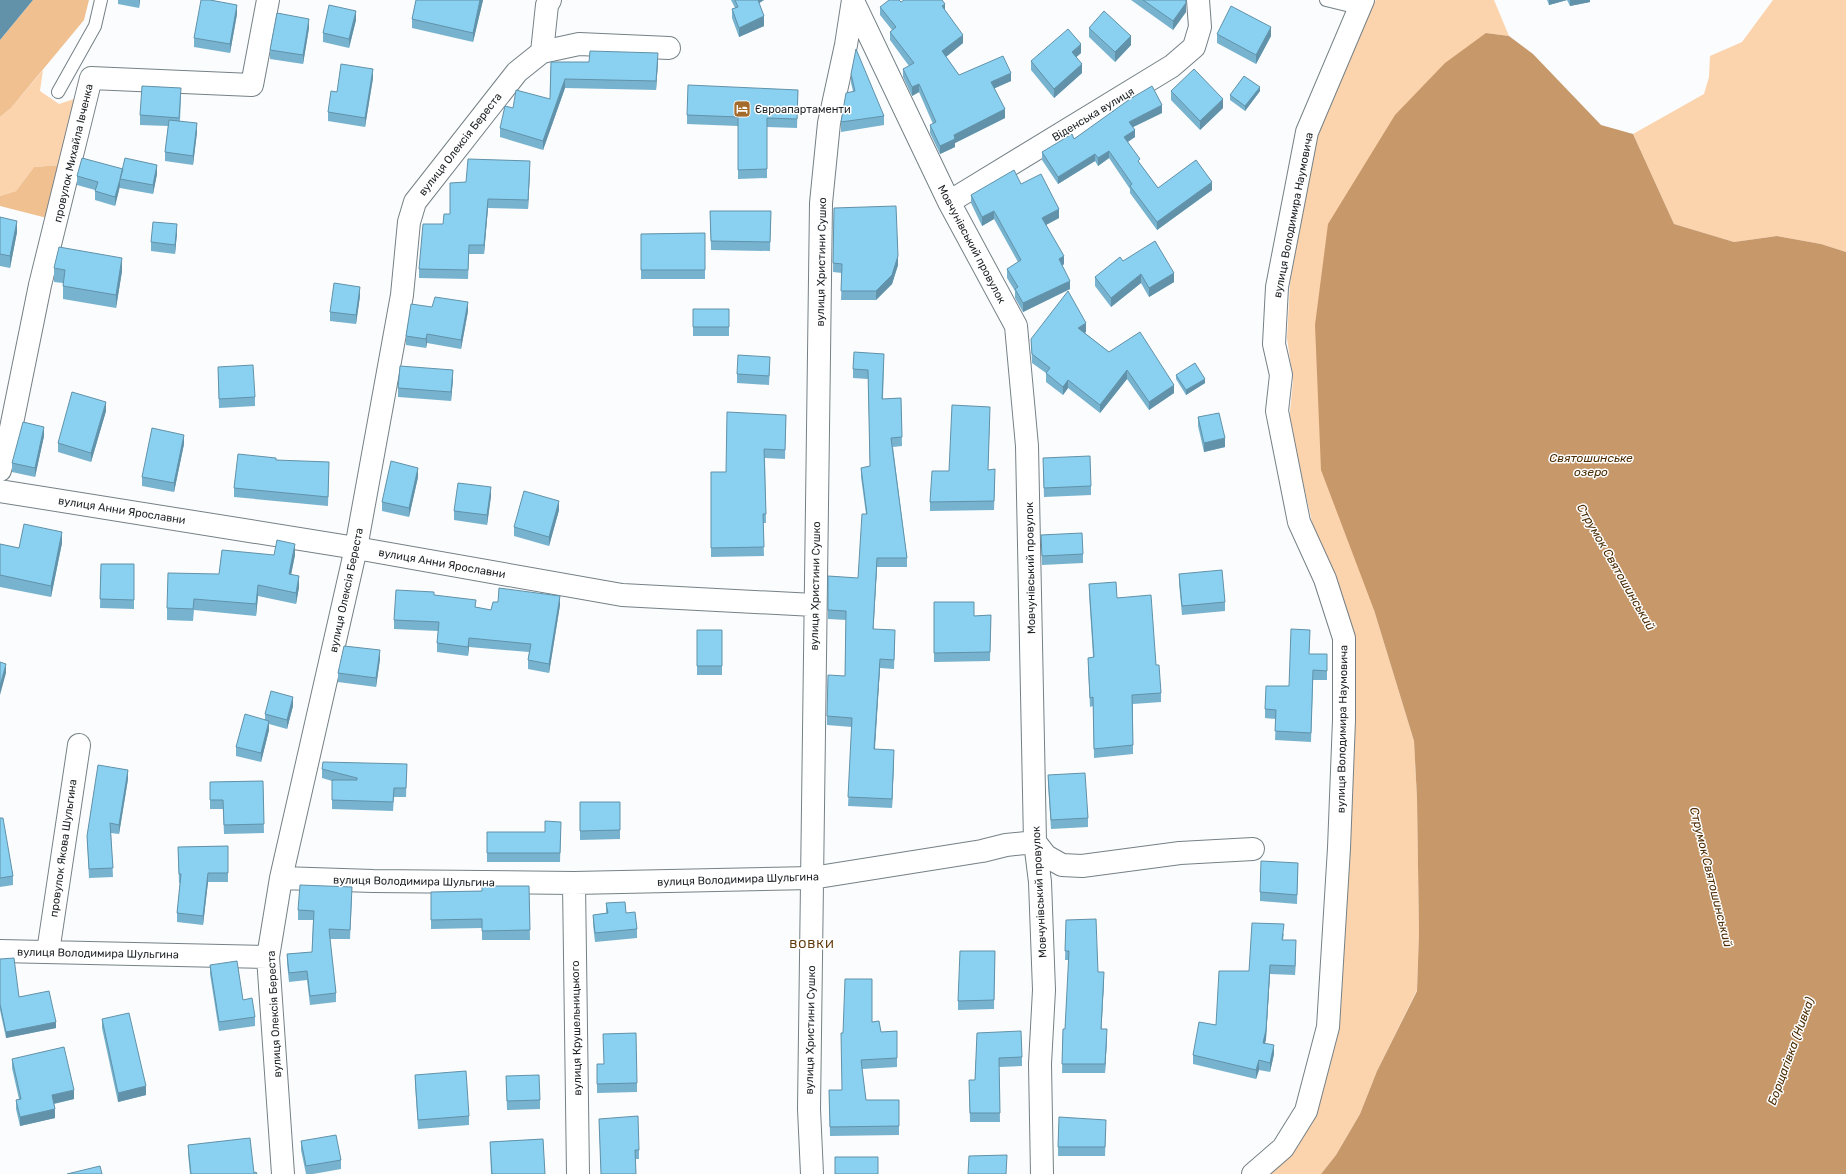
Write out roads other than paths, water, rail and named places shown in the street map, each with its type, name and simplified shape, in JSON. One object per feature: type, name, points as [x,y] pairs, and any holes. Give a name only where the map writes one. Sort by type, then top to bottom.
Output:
[{"type":"street","name":"провулок Михайла Івченка","points":[[0,470],[10,433],[40,285],[91,78],[252,85],[268,0]]},
{"type":"street","points":[[542,52],[548,5],[550,0]]},
{"type":"street","name":"Мовчунівський провулок","points":[[853,0],[948,202],[1016,326],[1027,446],[1035,842],[1040,882],[1044,990],[1040,1064],[1042,1174]]},
{"type":"street","name":"вулиця Христини Сушко","points":[[812,1174],[809,1109],[814,605],[821,203],[828,123],[846,45],[853,0]]},
{"type":"street","name":"Віденська вулиця","points":[[948,202],[1172,66],[1194,47],[1200,27],[1198,0]]},
{"type":"street","name":"вулиця Володимира Наумовича","points":[[1253,1174],[1283,1148],[1306,1111],[1328,1028],[1339,848],[1344,720],[1344,638],[1325,579],[1299,522],[1277,412],[1281,375],[1274,344],[1277,287],[1307,132],[1361,4]]},
{"type":"street","name":"вулиця Олексія Береста","points":[[283,1174],[268,957],[281,878],[356,548],[402,296],[409,222],[416,202],[517,72],[542,52],[579,44],[668,48]]},
{"type":"street","name":"вулиця Анни Ярославни","points":[[0,491],[356,548],[622,595],[814,605]]},
{"type":"street","name":"провулок Якова Шульгина","points":[[48,952],[79,745]]},
{"type":"street","points":[[1035,842],[1046,856],[1062,865],[1082,866],[1180,853],[1254,849]]},
{"type":"street","name":"вулиця Володимира Шульгина","points":[[281,878],[373,881],[574,883],[812,878],[982,851],[1006,845],[1035,842]]},
{"type":"street","name":"вулиця Крушельницького","points":[[574,883],[578,1174]]},
{"type":"street","name":"вулиця Володимира Шульгина","points":[[0,951],[268,957]]},
{"type":"lane","points":[[58,92],[95,26],[101,0]]},
{"type":"lane","points":[[1326,0],[1361,4]]},
{"type":"lane","points":[[70,71],[91,78]]},
{"type":"water","name":"Святошинське озеро","points":[[1486,33],[1509,36],[1533,54],[1601,125],[1633,134],[1674,224],[1734,242],[1777,236],[1821,244],[1846,252],[1846,1174],[1321,1174],[1336,1155],[1360,1114],[1377,1071],[1417,991],[1419,933],[1417,798],[1414,741],[1374,610],[1321,470],[1315,325],[1328,224],[1395,115],[1445,63]]},
{"type":"place","name":"Євроапартаменти","points":[[742,109]]},
{"type":"district","name":"ВОВКИ","points":[[812,944]]},
{"type":"water label","name":"Струмок Святошинський","points":[[1616,567]]},
{"type":"water label","name":"Струмок Святошинський","points":[[1711,877]]},
{"type":"water label","name":"Борщагівка (Нивка)","points":[[1791,1051]]}]
